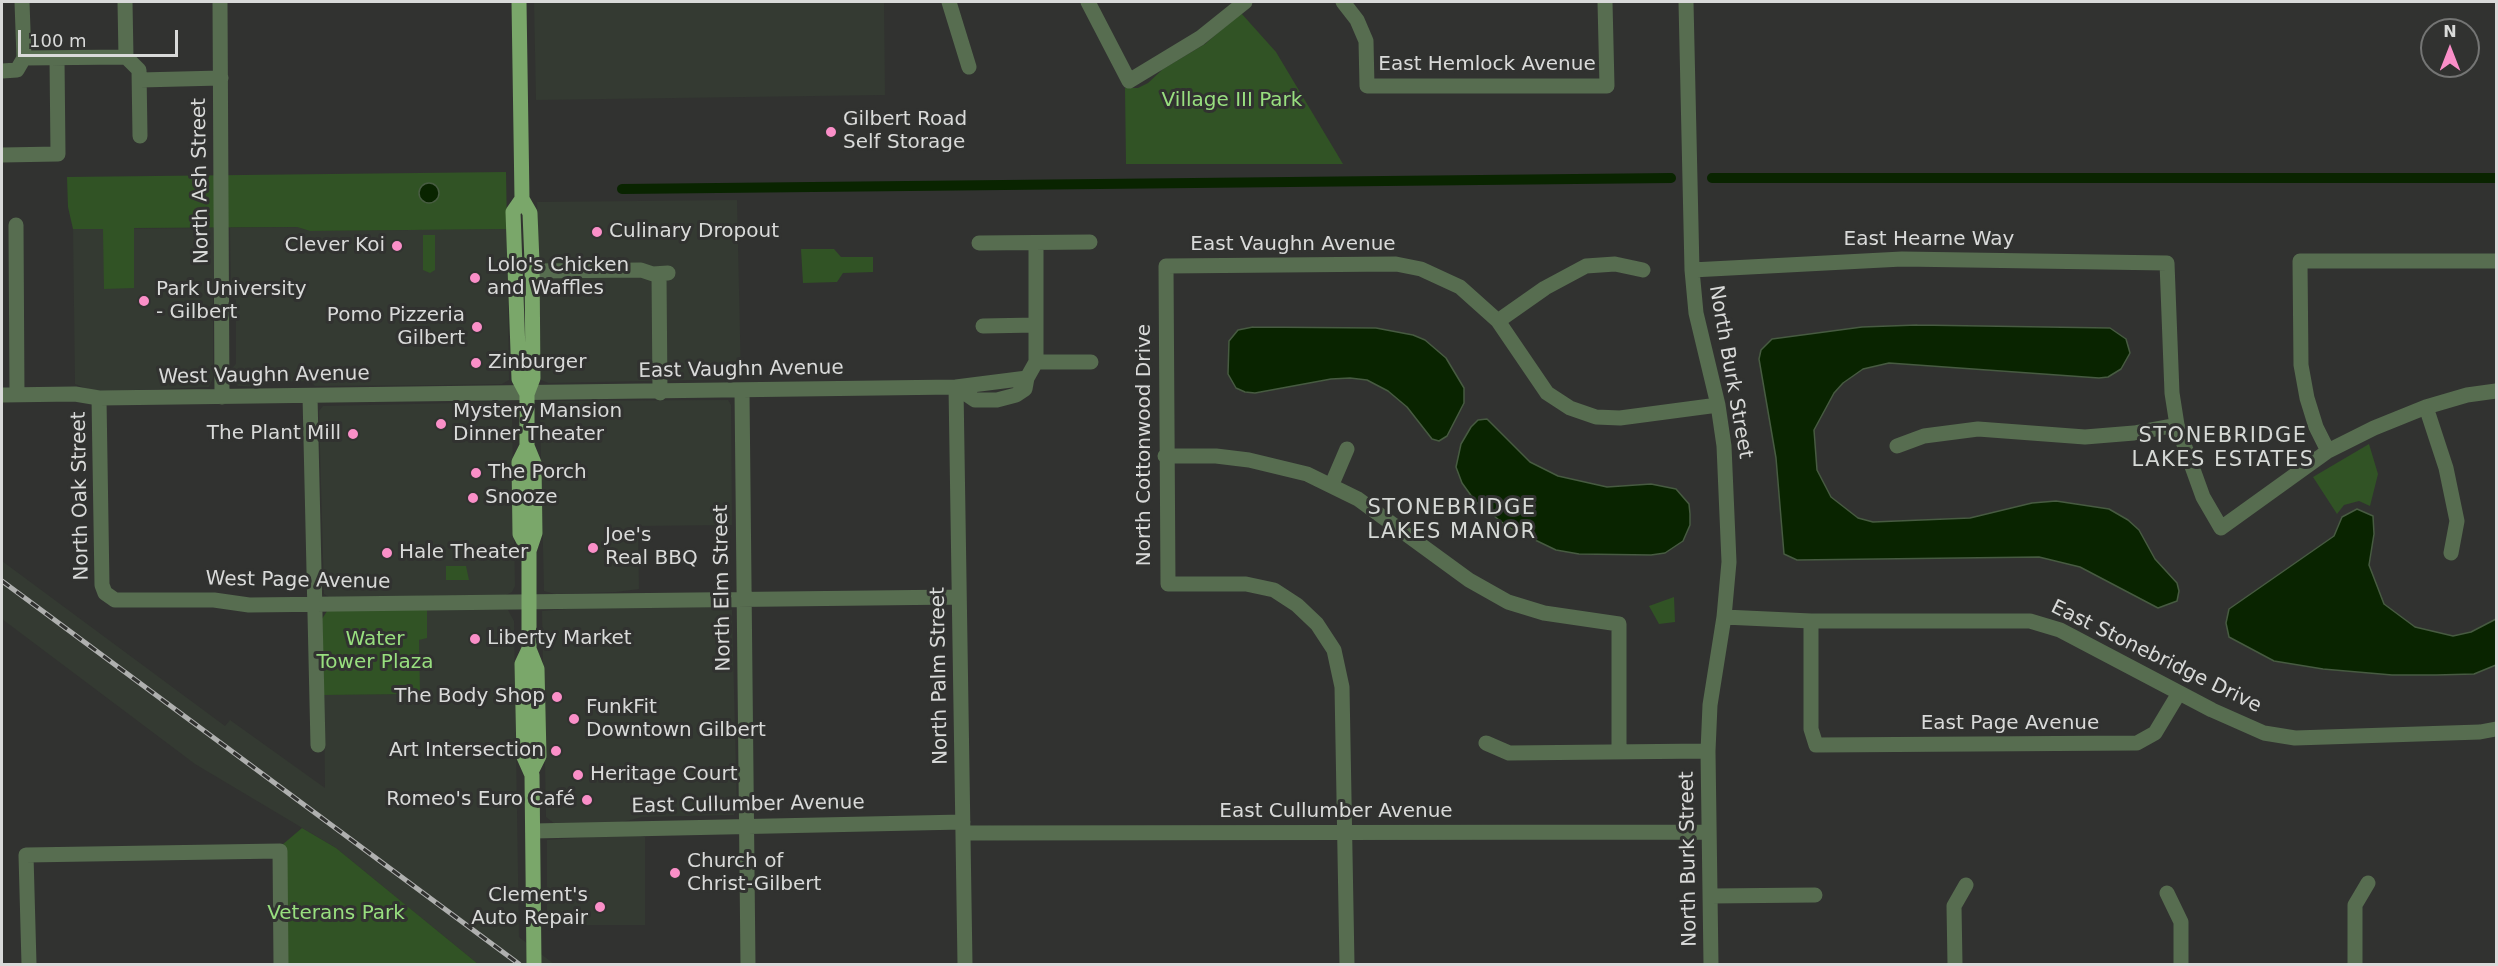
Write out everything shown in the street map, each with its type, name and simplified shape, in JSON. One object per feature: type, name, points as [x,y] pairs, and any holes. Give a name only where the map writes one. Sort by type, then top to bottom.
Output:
[{"type":"main road","points":[[519,2],[522,199],[530,213],[532,271],[533,378],[527,394],[527,446],[519,462],[520,534],[529,551],[529,649],[522,664],[524,758],[532,770],[534,964]]},
{"type":"main road","points":[[522,199],[513,212],[519,379],[527,394]]},
{"type":"street","points":[[2,70],[17,70],[24,58],[22,2]]},
{"type":"street","points":[[125,2],[126,57],[139,75],[140,136]]},
{"type":"street","name":"North Ash Street","points":[[220,2],[222,397]]},
{"type":"street","points":[[949,2],[969,67]]},
{"type":"street","points":[[1088,2],[1129,81],[1200,38],[1245,2]]},
{"type":"street","name":"East Hemlock Avenue","points":[[1343,2],[1357,20],[1365,41],[1367,86],[1607,86],[1605,2]]},
{"type":"street","name":"North Burk Street","points":[[1686,2],[1692,270],[1696,313],[1718,405],[1727,474],[1729,562],[1724,617],[1710,705],[1708,751],[1712,964]]},
{"type":"street","points":[[24,58],[126,57]]},
{"type":"street","points":[[2,156],[58,154],[57,58]]},
{"type":"street","points":[[139,75],[221,78]]},
{"type":"street","points":[[9,395],[16,225]]},
{"type":"street","points":[[979,243],[1090,242]]},
{"type":"street","points":[[1036,243],[1036,362],[1091,362]]},
{"type":"street","name":"East Hearne Way","points":[[1692,270],[1902,259],[2167,263],[2171,372],[2177,425]]},
{"type":"street","points":[[2328,452],[2316,427],[2307,398],[2301,364],[2300,261],[2496,261]]},
{"type":"street","name":"East Vaughn Avenue","points":[[1166,266],[1396,264],[1443,277],[1460,287],[1498,321],[1547,393],[1570,408],[1596,417],[1620,418],[1718,405]]},
{"type":"street","points":[[1498,321],[1545,288],[1586,266],[1615,264],[1643,270]]},
{"type":"street","name":"North Cottonwood Drive","points":[[1166,266],[1167,584],[1246,584],[1274,590],[1298,605],[1317,624],[1334,650],[1342,687],[1347,964]]},
{"type":"street","points":[[532,271],[641,270],[664,273],[660,393]]},
{"type":"street","points":[[983,326],[1036,325]]},
{"type":"street","name":"East Vaughn Avenue","points":[[527,394],[956,387],[972,383],[1027,378],[1036,362]]},
{"type":"street","name":"North Palm Street","points":[[956,387],[965,964]]},
{"type":"street","points":[[1897,446],[1924,436],[1978,429],[2085,437],[2134,433],[2177,425],[2203,497],[2221,528],[2328,452],[2374,428],[2426,407],[2467,395],[2496,391]]},
{"type":"street","name":"North Elm Street","points":[[742,392],[748,964]]},
{"type":"street","name":"West Vaughn Avenue","points":[[9,395],[75,394],[99,398],[527,394]]},
{"type":"street","points":[[310,396],[318,745]]},
{"type":"street","name":"North Oak Street","points":[[99,398],[102,585],[105,593]]},
{"type":"street","points":[[2426,407],[2446,468],[2457,521],[2451,553]]},
{"type":"street","points":[[1332,484],[1347,449]]},
{"type":"street","points":[[1165,456],[1216,456],[1248,460],[1280,466],[1332,484],[1358,499],[1469,580],[1508,602],[1544,614],[1618,624],[1619,752]]},
{"type":"street","name":"West Page Avenue","points":[[105,593],[115,600],[214,600],[249,605],[530,602]]},
{"type":"street","points":[[530,602],[959,597]]},
{"type":"street","name":"East Stonebridge Drive","points":[[1724,617],[1812,621],[2030,621],[2060,630],[2179,693],[2264,733],[2295,738],[2480,732],[2496,729]]},
{"type":"street","name":"East Page Avenue","points":[[1812,621],[1811,729],[1815,745],[2137,743],[2155,733],[2179,693]]},
{"type":"street","points":[[1486,743],[1509,753],[1708,751]]},
{"type":"street","name":"East Cullumber Avenue","points":[[533,831],[746,826],[1345,833],[1709,832]]},
{"type":"street","points":[[29,964],[27,855],[280,851],[281,964]]},
{"type":"street","points":[[2355,964],[2355,905],[2368,883]]},
{"type":"street","points":[[1955,964],[1954,906],[1966,885]]},
{"type":"street","points":[[2167,894],[2181,922],[2181,964]]},
{"type":"street","points":[[1710,896],[1815,895]]},
{"type":"shaded area","points":[[534,2],[884,2],[885,95],[536,100]]},
{"type":"shaded area","points":[[429,183],[436,186],[439,193],[436,200],[429,203],[422,200],[419,193],[422,186]]},
{"type":"shaded area","points":[[737,200],[741,379],[549,383],[541,380],[537,202]]},
{"type":"shaded area","points":[[297,227],[310,231],[507,229],[509,380],[502,384],[315,386],[310,381],[268,382],[262,387],[238,386],[231,379],[231,369],[236,364],[236,300],[231,296],[230,228]]},
{"type":"shaded area","name":"Park University - Gilbert","points":[[213,228],[213,378],[209,387],[109,391],[90,390],[75,384],[73,229]]},
{"type":"shaded area","points":[[1917,325],[2110,328],[2126,339],[2130,353],[2121,369],[2108,377],[2099,378],[1889,363],[1863,369],[1843,383],[1834,393],[1814,430],[1817,470],[1831,497],[1858,518],[1873,522],[1970,518],[2032,503],[2056,501],[2109,509],[2128,520],[2139,530],[2155,559],[2177,583],[2179,591],[2177,601],[2158,608],[2080,567],[2039,557],[1797,560],[1784,554],[1776,458],[1759,359],[1761,350],[1772,339],[1862,327]]},
{"type":"shaded area","points":[[1253,327],[1376,328],[1413,335],[1425,340],[1446,358],[1464,388],[1464,403],[1447,436],[1439,441],[1432,439],[1407,407],[1388,391],[1367,380],[1331,379],[1255,393],[1245,392],[1236,388],[1228,374],[1229,341],[1238,330]]},
{"type":"shaded area","points":[[728,400],[731,405],[732,525],[638,526],[639,589],[555,594],[544,591],[540,417],[542,404],[549,401]]},
{"type":"shaded area","points":[[504,402],[510,406],[512,411],[515,586],[512,592],[506,595],[329,597],[324,594],[319,411],[323,406]]},
{"type":"shaded area","points":[[1487,419],[1530,462],[1558,476],[1607,487],[1651,484],[1676,489],[1689,504],[1690,525],[1683,541],[1665,553],[1651,555],[1579,554],[1556,550],[1508,527],[1475,501],[1462,483],[1456,467],[1461,444],[1471,427],[1478,420]]},
{"type":"shaded area","points":[[2357,509],[2373,516],[2374,534],[2369,565],[2384,604],[2415,627],[2453,636],[2471,632],[2496,619],[2496,665],[2474,674],[2436,675],[2392,675],[2323,669],[2274,661],[2229,637],[2226,623],[2229,609],[2334,536],[2342,517]]},
{"type":"shaded area","points":[[2,561],[225,726],[230,720],[325,788],[324,695],[419,694],[419,640],[427,609],[508,610],[514,621],[519,937],[554,964],[478,964],[336,848],[195,764],[2,619]]},
{"type":"shaded area","points":[[612,605],[638,608],[728,607],[732,610],[737,808],[734,815],[642,817],[619,823],[555,824],[546,817],[542,611]]},
{"type":"shaded area","points":[[634,834],[645,837],[645,925],[547,925],[547,840]]},
{"type":"green space","name":"Village III Park","points":[[1241,13],[1276,52],[1343,164],[1126,164],[1125,88],[1138,88],[1148,83],[1163,69],[1205,44]]},
{"type":"green space","points":[[506,172],[507,229],[310,231],[297,227],[134,228],[134,288],[104,289],[103,229],[73,229],[68,207],[67,177]]},
{"type":"green space","points":[[423,235],[435,235],[435,270],[430,273],[423,270]]},
{"type":"green space","points":[[801,249],[834,249],[841,257],[873,257],[873,272],[843,273],[837,282],[803,283]]},
{"type":"green space","points":[[2369,444],[2378,474],[2370,506],[2359,501],[2344,505],[2337,514],[2313,477]]},
{"type":"green space","points":[[446,566],[466,566],[469,580],[446,580]]},
{"type":"green space","points":[[1674,597],[1675,622],[1659,624],[1649,606]]},
{"type":"green space","name":"Water Tower Plaza","points":[[427,609],[427,638],[419,640],[420,694],[324,695],[322,619],[327,611]]},
{"type":"green space","name":"Veterans Park","points":[[302,828],[336,848],[478,964],[286,964],[282,845]]},
{"type":"waterway","points":[[622,189],[1671,178]]},
{"type":"waterway","points":[[1712,178],[2496,178]]},
{"type":"railway","points":[[2,581],[519,964]]},
{"type":"place","name":"Gilbert Road Self Storage","points":[[831,132]]},
{"type":"place","name":"Culinary Dropout","points":[[597,232]]},
{"type":"place","name":"Clever Koi","points":[[397,246]]},
{"type":"place","name":"Lolo's Chicken and Waffles","points":[[475,278]]},
{"type":"place","name":"Park University - Gilbert","points":[[144,301]]},
{"type":"place","name":"Pomo Pizzeria Gilbert","points":[[477,327]]},
{"type":"place","name":"Zinburger","points":[[476,363]]},
{"type":"place","name":"Mystery Mansion Dinner Theater","points":[[441,424]]},
{"type":"place","name":"The Plant Mill","points":[[353,434]]},
{"type":"place","name":"The Porch","points":[[476,473]]},
{"type":"place","name":"Snooze","points":[[473,498]]},
{"type":"place","name":"Joe's Real BBQ","points":[[593,548]]},
{"type":"place","name":"Hale Theater","points":[[387,553]]},
{"type":"place","name":"Liberty Market","points":[[475,639]]},
{"type":"place","name":"The Body Shop","points":[[557,697]]},
{"type":"place","name":"FunkFit Downtown Gilbert","points":[[574,719]]},
{"type":"place","name":"Art Intersection","points":[[556,751]]},
{"type":"place","name":"Heritage Court","points":[[578,775]]},
{"type":"place","name":"Romeo's Euro Café","points":[[587,800]]},
{"type":"place","name":"Church of Christ-Gilbert","points":[[675,873]]},
{"type":"place","name":"Clement's Auto Repair","points":[[600,907]]},
{"type":"district","name":"STONEBRIDGE LAKES ESTATES","points":[[2223,449]]},
{"type":"district","name":"STONEBRIDGE LAKES MANOR","points":[[1452,521]]}]
